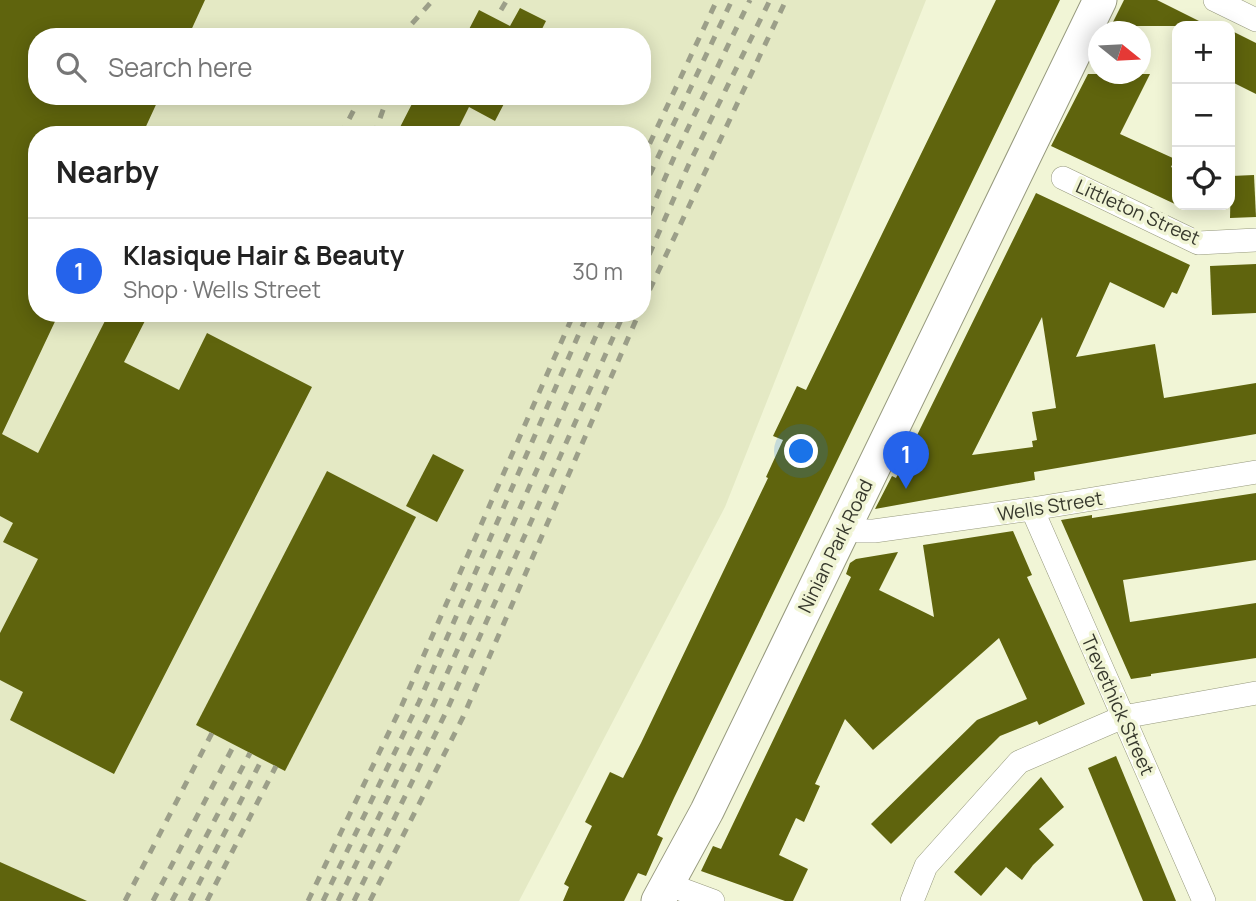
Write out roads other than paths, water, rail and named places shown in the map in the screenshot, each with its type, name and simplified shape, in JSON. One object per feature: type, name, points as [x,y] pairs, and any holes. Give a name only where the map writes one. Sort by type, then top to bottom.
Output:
[{"type":"street","name":"Ninian Park Road","points":[[663,892],[707,811],[1100,0]]},
{"type":"street","points":[[1215,0],[1256,20]]},
{"type":"street","name":"Littleton Street","points":[[1063,178],[1198,243],[1256,240]]},
{"type":"street","name":"Wells Street","points":[[845,526],[859,531],[874,531],[1032,509],[1256,472]]},
{"type":"street","name":"Trevethick Street","points":[[1032,509],[1204,901]]},
{"type":"street","points":[[912,901],[926,866],[1018,762],[1122,717],[1256,693]]},
{"type":"street","points":[[663,892],[713,901]]},
{"type":"railway","points":[[408,28],[433,0]]},
{"type":"railway","points":[[501,10],[507,0]]},
{"type":"railway","points":[[651,141],[717,0]]},
{"type":"railway","points":[[651,172],[732,0]]},
{"type":"railway","points":[[651,210],[750,0]]},
{"type":"railway","points":[[651,251],[689,164],[770,0]]},
{"type":"railway","points":[[651,287],[786,0]]},
{"type":"railway","points":[[346,126],[356,105]]},
{"type":"railway","points":[[377,126],[385,105]]},
{"type":"railway","points":[[308,901],[402,705],[570,322]]},
{"type":"railway","points":[[323,901],[419,702],[584,322]]},
{"type":"railway","points":[[338,901],[434,703],[602,322]]},
{"type":"railway","points":[[354,901],[447,710],[620,322]]},
{"type":"railway","points":[[370,901],[463,717],[635,322]]},
{"type":"railway","points":[[125,901],[212,733]]},
{"type":"railway","points":[[153,901],[234,745]]},
{"type":"railway","points":[[172,901],[250,753]]},
{"type":"railway","points":[[190,901],[262,759]]},
{"type":"railway","points":[[207,901],[276,766]]},
{"type":"place","name":"Klasique Hair & Beauty","points":[[906,489]]}]
